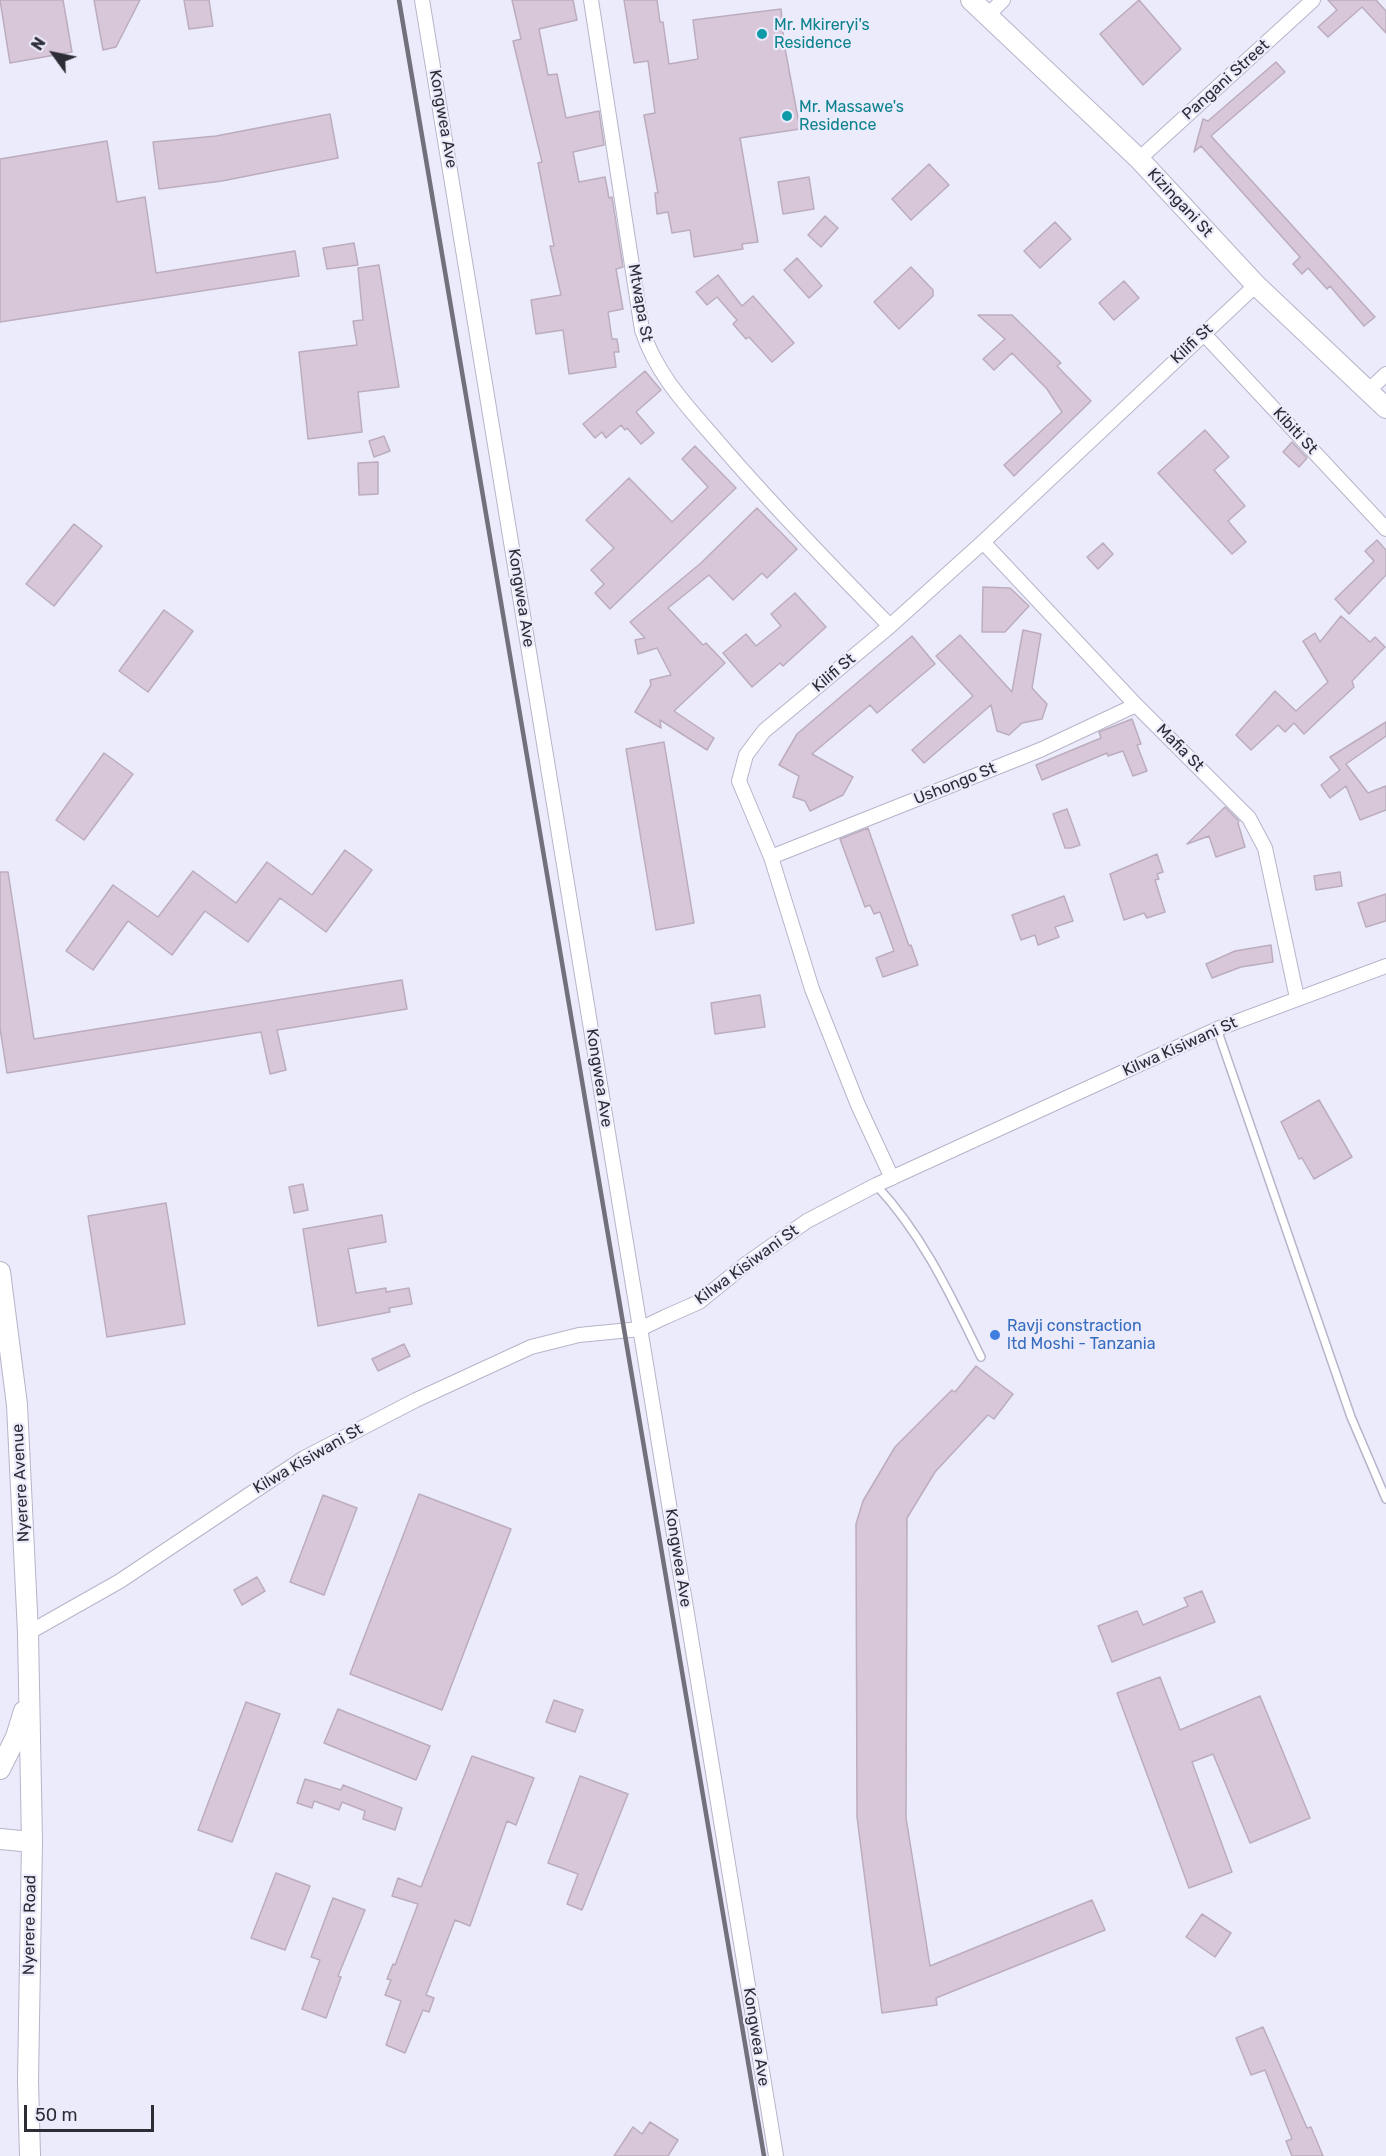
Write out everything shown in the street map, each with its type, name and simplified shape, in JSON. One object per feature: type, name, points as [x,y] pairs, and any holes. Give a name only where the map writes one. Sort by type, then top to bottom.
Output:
[{"type":"street","name":"Kongwea Ave","points":[[422,0],[776,2156]]},
{"type":"street","name":"Mtwapa St","points":[[591,0],[642,330],[650,355],[663,378],[766,498],[890,626]]},
{"type":"street","name":"Kizingani St","points":[[971,0],[1138,159],[1256,285],[1386,408]]},
{"type":"street","points":[[987,16],[1003,0]]},
{"type":"street","name":"Pangani Street","points":[[1138,159],[1313,0]]},
{"type":"street","name":"Kilifi St","points":[[892,1178],[858,1105],[812,989],[771,856],[739,781],[746,755],[764,731],[890,626],[983,542],[1256,285]]},
{"type":"street","name":"Kibiti St","points":[[1203,333],[1386,529]]},
{"type":"street","points":[[1369,390],[1386,374]]},
{"type":"street","name":"Mafia St","points":[[983,542],[1136,705],[1249,818],[1265,848],[1297,998]]},
{"type":"street","name":"Ushongo St","points":[[771,856],[1040,750],[1136,705]]},
{"type":"street","name":"Kilwa Kisiwani St","points":[[28,1633],[120,1581],[304,1458],[416,1400],[531,1347],[579,1335],[640,1329],[699,1302],[807,1221],[876,1185],[1217,1029],[1386,966]]},
{"type":"street","name":"Nyerere Avenue","points":[[0,1272],[17,1405],[29,1695]]},
{"type":"street","points":[[0,1769],[16,1737],[29,1695]]},
{"type":"street","name":"Nyerere Road","points":[[29,1695],[32,1842],[28,2081],[30,2156]]},
{"type":"street","points":[[0,1839],[32,1842]]},
{"type":"lane","points":[[1217,1029],[1351,1418],[1386,1499]]},
{"type":"lane","points":[[876,1185],[902,1212],[941,1275],[981,1357]]},
{"type":"building","points":[[0,0],[63,0],[72,52],[10,63]]},
{"type":"building","points":[[94,0],[140,0],[116,47],[103,50]]},
{"type":"building","points":[[184,0],[209,0],[213,26],[189,29]]},
{"type":"building","points":[[512,0],[573,0],[577,20],[539,29],[548,75],[557,74],[566,118],[599,111],[604,145],[573,152],[579,182],[605,177],[609,198],[612,197],[623,267],[616,269],[623,309],[608,312],[612,339],[617,339],[619,352],[614,352],[616,367],[569,374],[563,330],[536,334],[531,300],[561,295],[550,246],[554,246],[538,163],[542,162],[513,41],[521,39]]},
{"type":"building","points":[[624,0],[657,0],[660,22],[663,22],[669,64],[698,59],[693,20],[781,9],[784,43],[800,129],[740,138],[758,242],[742,244],[743,249],[694,257],[690,230],[672,233],[668,212],[657,214],[655,193],[658,193],[644,115],[655,113],[648,61],[634,63]]},
{"type":"building","points":[[1139,0],[1181,49],[1143,85],[1100,34]]},
{"type":"building","points":[[1328,0],[1376,0],[1386,11],[1386,33],[1362,7],[1328,37],[1318,27],[1337,10]]},
{"type":"building","points":[[1276,62],[1285,72],[1211,136],[1375,317],[1364,326],[1330,286],[1327,289],[1308,268],[1302,274],[1293,264],[1300,257],[1201,146],[1194,152],[1203,119],[1208,121]]},
{"type":"building","points":[[330,114],[338,158],[222,181],[159,189],[153,142],[216,136]]},
{"type":"building","points":[[107,141],[117,202],[145,197],[156,273],[295,251],[299,276],[0,322],[0,159]]},
{"type":"building","points":[[929,164],[949,185],[911,220],[892,199]]},
{"type":"building","points":[[809,177],[814,209],[783,214],[778,182]]},
{"type":"building","points":[[825,216],[838,228],[821,247],[808,235]]},
{"type":"building","points":[[1055,222],[1071,239],[1040,268],[1024,251]]},
{"type":"building","points":[[354,243],[358,265],[327,269],[323,248]]},
{"type":"building","points":[[797,258],[822,286],[809,298],[784,270]]},
{"type":"building","points":[[379,265],[399,387],[358,392],[362,432],[308,439],[299,352],[357,345],[353,321],[363,320],[358,268]]},
{"type":"building","points":[[911,267],[933,290],[933,296],[899,329],[874,302]]},
{"type":"building","points":[[718,275],[742,306],[753,296],[794,343],[772,362],[749,337],[746,339],[733,324],[737,320],[717,297],[707,305],[696,292]]},
{"type":"building","points":[[1124,281],[1139,298],[1114,320],[1099,303]]},
{"type":"building","points":[[978,315],[1012,315],[1061,363],[1057,366],[1091,401],[1014,476],[1004,465],[1062,412],[1047,389],[1012,353],[994,370],[983,359],[1005,339]]},
{"type":"building","points":[[645,371],[661,390],[636,412],[654,433],[641,444],[627,428],[625,430],[621,425],[606,438],[602,432],[595,438],[583,424]]},
{"type":"building","points":[[1205,430],[1229,457],[1214,470],[1245,506],[1228,521],[1246,542],[1232,554],[1158,473]]},
{"type":"building","points":[[384,436],[390,451],[374,457],[369,441]]},
{"type":"building","points":[[1292,442],[1307,458],[1299,467],[1283,452]]},
{"type":"building","points":[[695,446],[736,488],[610,609],[595,593],[604,584],[591,570],[614,548],[586,520],[629,478],[672,522],[708,487],[682,459]]},
{"type":"building","points":[[378,462],[378,494],[359,495],[358,463]]},
{"type":"building","points":[[757,508],[797,549],[767,578],[762,573],[733,600],[709,575],[668,608],[703,645],[706,643],[725,663],[674,711],[714,738],[707,750],[660,720],[661,728],[635,712],[651,685],[650,680],[671,675],[657,648],[638,654],[635,640],[645,638],[630,622],[701,563]]},
{"type":"building","points":[[74,524],[102,546],[54,606],[26,584]]},
{"type":"building","points":[[1377,540],[1386,550],[1386,575],[1349,614],[1335,599],[1374,561],[1365,551]]},
{"type":"building","points":[[1103,543],[1113,554],[1098,569],[1087,557]]},
{"type":"building","points":[[983,587],[1010,588],[1029,606],[1005,632],[982,632]]},
{"type":"building","points":[[795,593],[826,627],[783,666],[780,663],[752,687],[723,653],[746,634],[756,646],[781,626],[771,614]]},
{"type":"building","points":[[164,610],[193,631],[148,692],[119,671]]},
{"type":"building","points":[[1341,616],[1370,642],[1375,637],[1385,647],[1352,681],[1354,687],[1304,734],[1294,723],[1285,732],[1278,725],[1251,750],[1236,735],[1275,691],[1296,711],[1328,682],[1303,641],[1315,633],[1320,642]]},
{"type":"building","points":[[1023,630],[1041,634],[1032,688],[1047,704],[1042,719],[1022,723],[1009,735],[997,731],[991,705],[924,763],[912,750],[973,696],[936,656],[960,635],[1012,692]]},
{"type":"building","points":[[912,636],[935,664],[877,713],[870,705],[812,754],[853,777],[843,795],[810,811],[805,801],[793,797],[799,776],[779,765],[797,734]]},
{"type":"building","points":[[1132,719],[1141,744],[1137,745],[1147,771],[1133,776],[1123,751],[1108,756],[1107,753],[1042,780],[1036,765],[1101,738],[1099,732]]},
{"type":"building","points":[[1386,722],[1386,736],[1346,764],[1368,793],[1386,786],[1386,810],[1360,820],[1346,786],[1330,798],[1321,785],[1340,770],[1330,757]]},
{"type":"building","points":[[664,742],[694,923],[656,930],[626,749]]},
{"type":"building","points":[[104,753],[133,774],[84,840],[56,820]]},
{"type":"building","points":[[1225,807],[1239,821],[1245,847],[1216,857],[1209,836],[1187,844]]},
{"type":"building","points":[[1067,809],[1080,845],[1071,848],[1065,848],[1053,814]]},
{"type":"building","points":[[868,828],[909,946],[911,945],[918,965],[883,977],[876,958],[894,951],[880,912],[874,914],[870,905],[865,907],[840,839]]},
{"type":"building","points":[[345,850],[372,870],[326,932],[280,898],[248,942],[205,911],[172,955],[128,921],[93,970],[66,951],[113,885],[158,917],[193,871],[236,903],[267,862],[312,895]]},
{"type":"building","points":[[1157,854],[1163,872],[1157,874],[1159,879],[1155,880],[1165,912],[1147,918],[1144,913],[1124,920],[1110,874]]},
{"type":"building","points":[[0,872],[8,872],[34,1039],[402,980],[407,1009],[277,1030],[286,1070],[270,1074],[261,1032],[7,1073],[0,1028]]},
{"type":"building","points":[[1340,872],[1342,886],[1316,890],[1314,876]]},
{"type":"building","points":[[1386,894],[1386,921],[1366,927],[1358,903]]},
{"type":"building","points":[[1064,896],[1073,921],[1055,927],[1059,937],[1038,945],[1035,935],[1021,940],[1012,915]]},
{"type":"building","points":[[1271,945],[1273,962],[1241,967],[1212,978],[1206,964],[1235,951]]},
{"type":"building","points":[[760,995],[765,1027],[715,1034],[711,1003]]},
{"type":"building","points":[[1319,1100],[1352,1157],[1314,1179],[1302,1158],[1299,1159],[1281,1122]]},
{"type":"building","points":[[303,1184],[308,1210],[294,1213],[289,1187]]},
{"type":"building","points":[[166,1203],[185,1324],[107,1337],[88,1216]]},
{"type":"building","points":[[382,1215],[386,1242],[348,1249],[356,1293],[386,1288],[386,1292],[409,1288],[412,1304],[389,1308],[390,1312],[318,1326],[303,1229]]},
{"type":"building","points":[[404,1344],[410,1356],[378,1371],[372,1359]]},
{"type":"building","points":[[976,1366],[1013,1394],[994,1419],[988,1415],[935,1472],[907,1518],[906,1818],[930,1966],[1092,1900],[1105,1930],[936,1998],[937,2005],[882,2013],[857,1817],[856,1524],[863,1501],[895,1447],[952,1390],[955,1392]]},
{"type":"building","points":[[419,1494],[511,1529],[442,1710],[350,1674]]},
{"type":"building","points":[[323,1495],[357,1508],[324,1595],[290,1582]]},
{"type":"building","points":[[257,1577],[265,1591],[242,1605],[234,1590]]},
{"type":"building","points":[[1202,1591],[1215,1622],[1112,1662],[1098,1626],[1137,1611],[1143,1625],[1188,1606],[1184,1598]]},
{"type":"building","points":[[1160,1677],[1180,1730],[1260,1696],[1310,1818],[1250,1843],[1213,1754],[1192,1762],[1232,1872],[1189,1888],[1117,1693]]},
{"type":"building","points":[[554,1700],[583,1710],[575,1732],[546,1722]]},
{"type":"building","points":[[246,1702],[280,1714],[232,1842],[198,1830]]},
{"type":"building","points":[[338,1709],[430,1746],[416,1780],[324,1743]]},
{"type":"building","points":[[472,1756],[534,1778],[516,1825],[507,1821],[470,1926],[455,1920],[426,1995],[434,1998],[429,2012],[423,2010],[405,2053],[386,2045],[401,2001],[385,1995],[391,1980],[387,1979],[393,1964],[395,1965],[418,1904],[392,1896],[398,1878],[421,1887]]},
{"type":"building","points":[[580,1776],[628,1794],[582,1910],[567,1904],[578,1874],[548,1863]]},
{"type":"building","points":[[305,1779],[341,1790],[343,1785],[402,1808],[395,1830],[363,1819],[365,1811],[342,1802],[339,1810],[314,1801],[312,1808],[297,1803]]},
{"type":"building","points":[[276,1873],[310,1886],[285,1950],[251,1938]]},
{"type":"building","points":[[333,1898],[365,1910],[338,1976],[341,1977],[326,2018],[302,2009],[320,1960],[311,1957]]},
{"type":"building","points":[[1202,1914],[1231,1933],[1215,1957],[1186,1937]]},
{"type":"building","points":[[1263,2027],[1307,2128],[1311,2127],[1323,2156],[1292,2156],[1286,2141],[1292,2139],[1265,2070],[1251,2075],[1236,2038]]},
{"type":"building","points":[[650,2122],[678,2140],[668,2156],[614,2156],[633,2127],[642,2134]]},
{"type":"railway","points":[[399,0],[764,2156]]},
{"type":"place","name":"Mr. Mkireryi's Residence","points":[[762,34]]},
{"type":"place","name":"Mr. Massawe's Residence","points":[[787,116]]},
{"type":"place","name":"Ravji constraction ltd Moshi - Tanzania","points":[[995,1335]]}]
